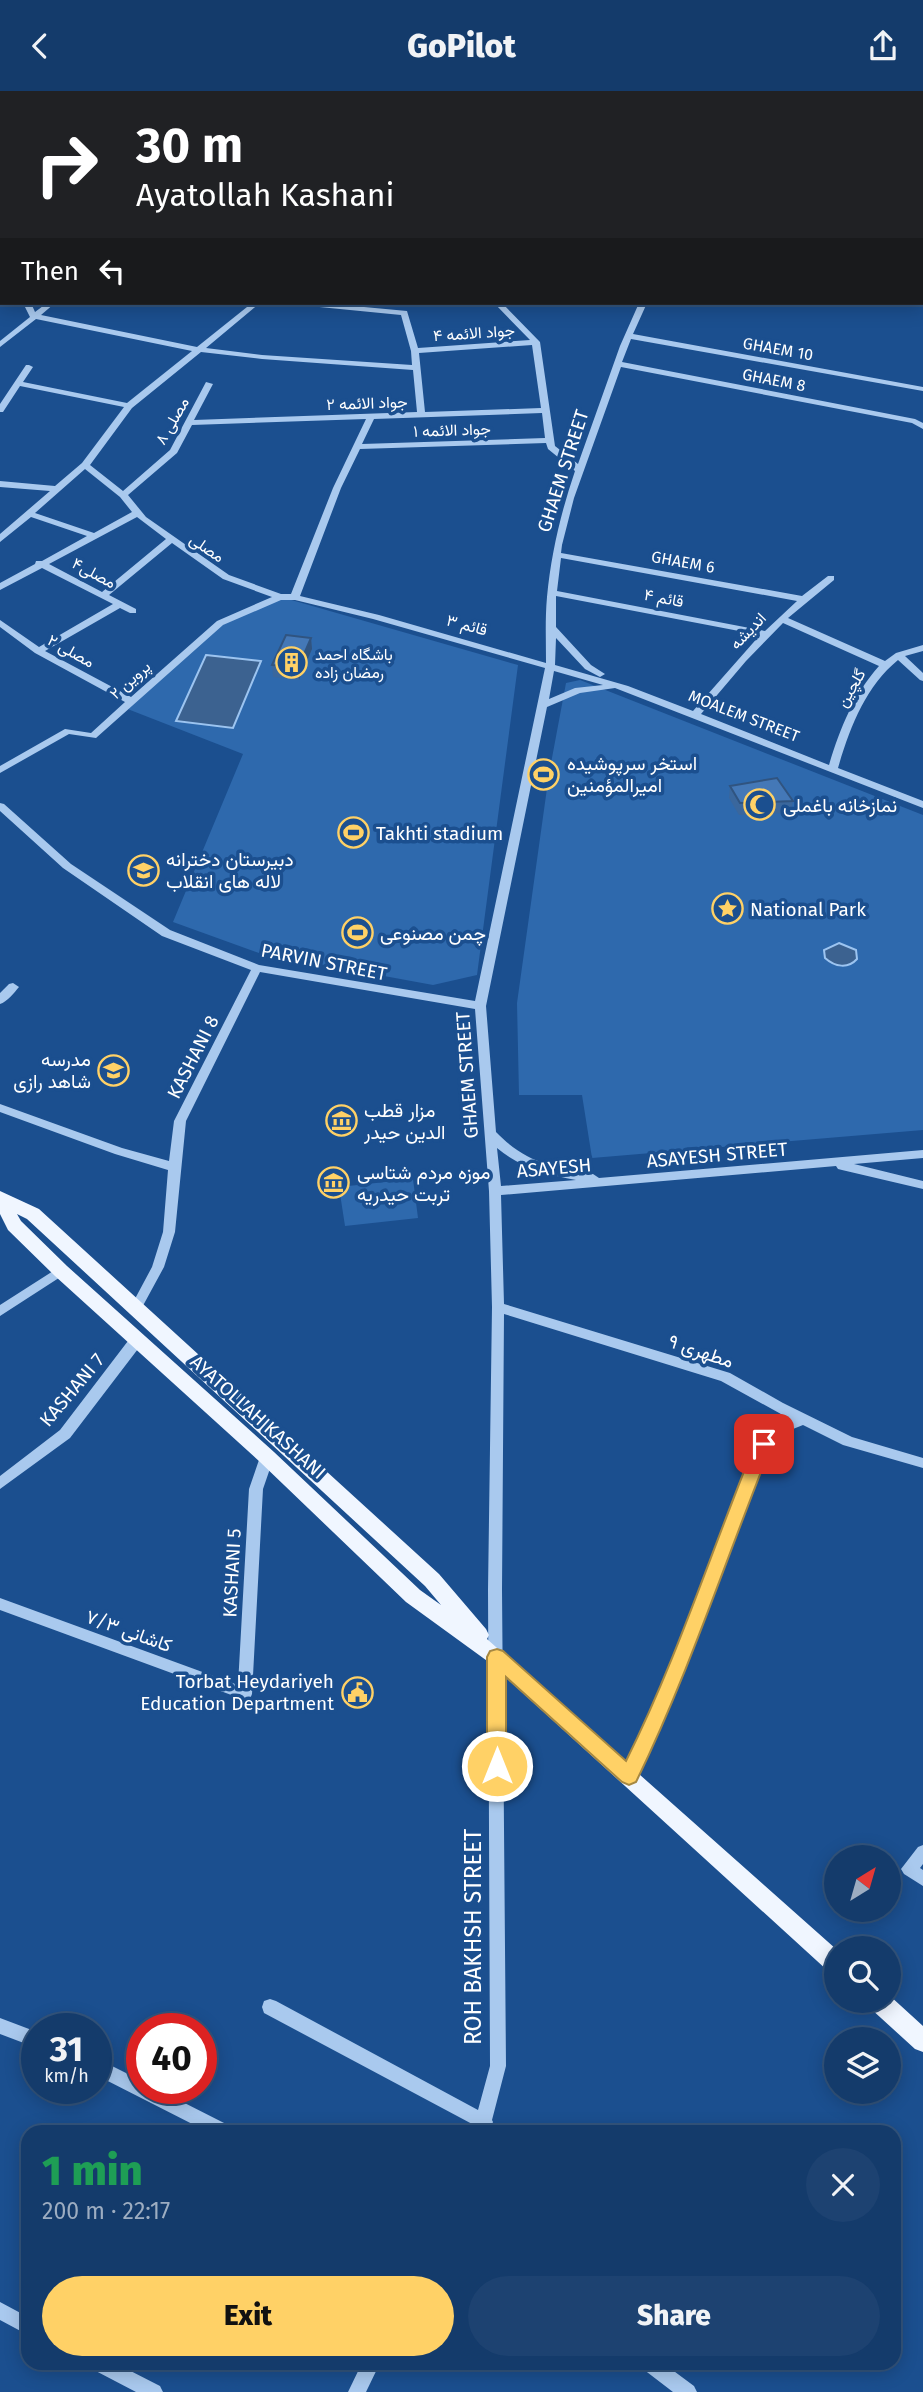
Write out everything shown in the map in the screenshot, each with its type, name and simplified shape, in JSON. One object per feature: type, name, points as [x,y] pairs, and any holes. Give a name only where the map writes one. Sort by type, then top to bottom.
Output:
[{"type":"main road","name":"AYATOLLAH KASHANI","points":[[1,1198],[33,1214],[432,1580],[497,1657]]},
{"type":"main road","name":"AYATOLLAH KASHANI","points":[[1,1198],[14,1225],[61,1271],[267,1457],[413,1596],[497,1657],[824,1952]]},
{"type":"main road","points":[[892,2013],[923,2041]]},
{"type":"street","points":[[28,305],[33,316]]},
{"type":"street","points":[[0,345],[48,305]]},
{"type":"street","points":[[0,540],[85,465],[129,406],[253,305]]},
{"type":"street","points":[[320,305],[404,313],[415,351],[421,415]]},
{"type":"street","points":[[500,305],[536,342],[551,447],[580,470]]},
{"type":"street","name":"GHAEM STREET","points":[[497,1657],[498,1307],[495,1191],[480,1006],[551,664],[551,600],[559,555],[558,545],[580,470],[642,305]]},
{"type":"street","points":[[33,316],[196,349],[262,357],[416,368]]},
{"type":"street","name":"GHAEM 10","points":[[629,336],[923,389]]},
{"type":"street","name":"جواد الائمه ۴","points":[[415,351],[536,342]]},
{"type":"street","name":"GHAEM 8","points":[[619,364],[915,421],[923,427]]},
{"type":"street","points":[[0,410],[29,367]]},
{"type":"street","points":[[18,383],[129,406]]},
{"type":"street","name":"مصلی ۸","points":[[122,495],[174,451],[209,384]]},
{"type":"street","name":"جواد الائمه ۲","points":[[189,423],[546,410]]},
{"type":"street","points":[[295,597],[337,488],[371,417]]},
{"type":"street","name":"جواد الائمه ۱","points":[[356,447],[550,440]]},
{"type":"street","name":"مصلی","points":[[85,465],[170,540],[226,577],[280,597],[295,597],[376,617]]},
{"type":"street","points":[[0,484],[55,489]]},
{"type":"street","points":[[28,513],[92,535]]},
{"type":"street","points":[[0,587],[39,563],[137,513]]},
{"type":"street","points":[[103,596],[170,540]]},
{"type":"street","name":"GHAEM 6","points":[[559,555],[801,599]]},
{"type":"street","name":"مصلی۴","points":[[39,563],[134,611]]},
{"type":"street","name":"اندیشه","points":[[696,714],[727,675],[801,599],[831,578]]},
{"type":"street","name":"قائم ۴","points":[[554,593],[768,634]]},
{"type":"street","name":"پروین ۲","points":[[0,771],[68,731],[91,737],[220,623],[280,597]]},
{"type":"street","points":[[38,651],[120,604]]},
{"type":"street","name":"قائم ۳","points":[[376,617],[551,664]]},
{"type":"street","points":[[782,619],[887,666]]},
{"type":"street","name":"مصلی ۲","points":[[0,623],[38,651],[130,702]]},
{"type":"street","points":[[551,628],[588,667],[625,688]]},
{"type":"street","name":"گلچین","points":[[833,768],[843,734],[875,676],[899,655],[923,648]]},
{"type":"street","points":[[899,655],[923,678]]},
{"type":"street","name":"MOALEM STREET","points":[[551,664],[696,714],[923,805]]},
{"type":"street","points":[[543,705],[578,690],[603,686],[625,688]]},
{"type":"street","name":"PARVIN STREET","points":[[0,806],[67,866],[166,933],[257,968],[480,1006]]},
{"type":"street","name":"KASHANI 8","points":[[135,1310],[158,1267],[169,1232],[180,1121],[257,968]]},
{"type":"street","points":[[0,1000],[13,987]]},
{"type":"street","points":[[1,1110],[174,1167]]},
{"type":"street","name":"ASAYESH","points":[[491,1134],[506,1151],[529,1164],[551,1171],[610,1181]]},
{"type":"street","name":"ASAYESH STREET","points":[[610,1181],[923,1154]]},
{"type":"street","name":"ASAYESH STREET","points":[[827,1163],[923,1185]]},
{"type":"street","name":"ASAYESH","points":[[495,1191],[610,1181]]},
{"type":"street","points":[[0,1311],[61,1271]]},
{"type":"street","name":"مطهری ۹","points":[[498,1307],[725,1377],[848,1441],[923,1463]]},
{"type":"street","name":"KASHANI 7","points":[[0,1483],[65,1434],[136,1341]]},
{"type":"street","points":[[629,1776],[659,1715],[764,1444],[783,1427],[804,1419]]},
{"type":"street","name":"KASHANI 5","points":[[245,1694],[256,1489],[267,1457]]},
{"type":"street","name":"کاشانی ۷/۳","points":[[0,1604],[245,1694]]},
{"type":"street","name":"ROH BAKHSH STREET","points":[[483,2125],[498,2066],[497,1657]]},
{"type":"street","points":[[923,1851],[909,1869],[923,1879]]},
{"type":"street","points":[[270,2007],[479,2125]]},
{"type":"street","points":[[0,2026],[21,2034]]},
{"type":"street","points":[[112,2074],[210,2125]]},
{"type":"street","points":[[0,2311],[21,2322]]},
{"type":"street","points":[[112,2370],[154,2392]]},
{"type":"street","points":[[356,2392],[367,2370]]},
{"type":"street","points":[[658,2370],[688,2392]]},
{"type":"shaded area","name":"Takhti stadium","points":[[281,597],[518,665],[477,975],[433,985],[259,953],[173,922],[243,754],[125,708],[216,628]]},
{"type":"shaded area","points":[[206,655],[261,661],[233,728],[176,721]]},
{"type":"shaded area","name":"National Park","points":[[580,680],[923,815],[923,1130],[592,1158],[582,1095],[519,1095],[517,1003],[549,774],[566,683]]},
{"type":"shaded area","points":[[839,943],[856,950],[857,959],[841,966],[825,958],[824,950]]},
{"type":"shaded area","points":[[413,1179],[418,1218],[345,1226],[339,1187]]},
{"type":"building","points":[[286,635],[311,638],[298,668],[272,665]]},
{"type":"building","points":[[777,778],[793,801],[740,803],[730,786]]},
{"type":"place","name":"باشگاه احمد رمضان زاده","points":[[292,663]]},
{"type":"place","name":"استخر سرپوشیده امیرالمؤمنین","points":[[544,774]]},
{"type":"place","name":"نمازخانه باغملی","points":[[760,805]]},
{"type":"place","name":"Takhti stadium","points":[[353,833]]},
{"type":"place","name":"دبیرستان دخترانه لاله های انقلاب","points":[[143,870]]},
{"type":"place","name":"National Park","points":[[727,909]]},
{"type":"place","name":"چمن مصنوعی","points":[[357,933]]},
{"type":"place","name":"مدرسه شاهد رازی","points":[[114,1070]]},
{"type":"place","name":"مزار قطب الدین حیدر","points":[[341,1121]]},
{"type":"place","name":"موزه مردم شتاسی تربت حیدریه","points":[[334,1183]]},
{"type":"place","name":"Torbat Heydariyeh Education Department","points":[[357,1692]]},
{"type":"route","points":[[497,1766],[497,1657],[629,1776],[659,1715],[764,1444]]}]
